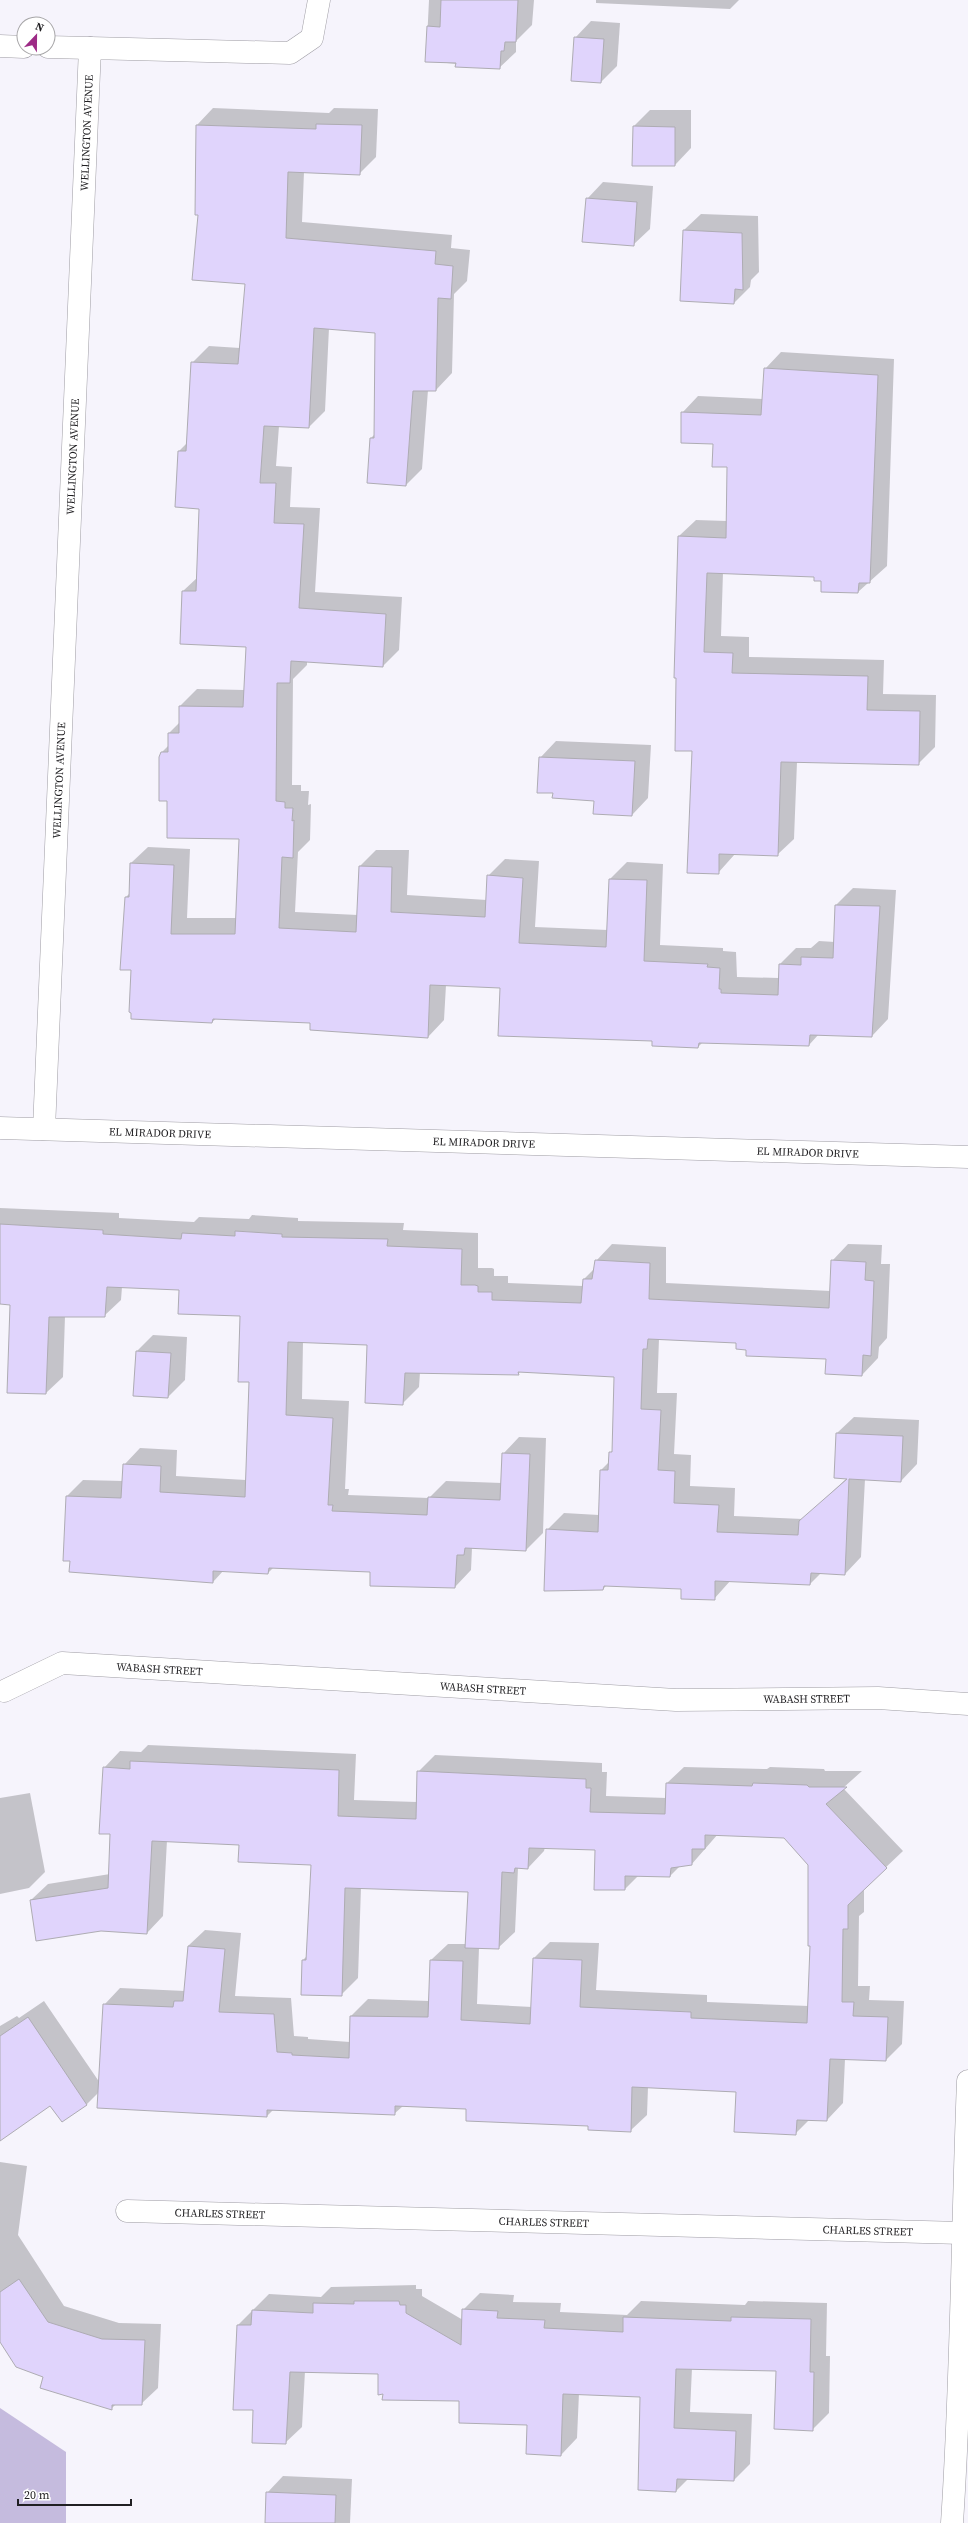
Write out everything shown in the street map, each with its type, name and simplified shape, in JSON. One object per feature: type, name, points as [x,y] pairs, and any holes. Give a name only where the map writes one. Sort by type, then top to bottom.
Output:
[{"type":"street","points":[[56,47],[290,53],[312,38],[318,0]]},
{"type":"street","points":[[0,46],[16,47]]},
{"type":"street","name":"WELLINGTON AVENUE","points":[[44,1129],[90,48]]},
{"type":"street","name":"EL MIRADOR DRIVE","points":[[0,1128],[968,1157]]},
{"type":"street","name":"WABASH STREET","points":[[4,1691],[62,1663],[676,1700],[878,1698],[968,1704]]},
{"type":"street","points":[[952,2523],[964,2412],[962,2233],[968,2081]]},
{"type":"street","name":"CHARLES STREET","points":[[126,2211],[962,2233]]},
{"type":"shaded area","points":[[0,2408],[66,2452],[66,2523],[0,2523]]},
{"type":"building","points":[[441,0],[518,0],[516,42],[505,42],[504,51],[501,51],[500,69],[455,67],[456,63],[425,62],[427,26],[440,27]]},
{"type":"building","points":[[574,37],[604,39],[601,83],[571,81]]},
{"type":"building","points":[[316,124],[362,125],[360,175],[288,172],[286,238],[436,251],[435,264],[453,266],[451,299],[438,298],[436,391],[413,391],[406,486],[367,483],[370,438],[374,438],[375,333],[314,328],[309,428],[264,426],[260,483],[276,483],[274,523],[304,524],[299,608],[386,614],[383,667],[291,661],[290,683],[277,683],[276,801],[285,802],[285,808],[293,808],[292,821],[294,820],[293,858],[282,857],[279,928],[356,932],[359,866],[392,867],[391,912],[485,917],[487,875],[523,878],[519,943],[606,947],[609,879],[647,880],[644,961],[708,964],[707,967],[720,968],[719,989],[721,989],[721,993],[778,995],[779,964],[801,965],[801,957],[833,958],[835,905],[880,906],[872,1037],[810,1035],[809,1046],[699,1043],[698,1048],[652,1046],[652,1041],[498,1036],[500,988],[430,985],[428,1038],[310,1030],[310,1023],[213,1019],[212,1023],[131,1019],[131,1013],[129,1012],[131,970],[120,970],[125,897],[129,897],[130,863],[174,865],[171,934],[235,934],[239,839],[167,838],[167,801],[159,801],[159,757],[161,752],[168,752],[168,733],[179,733],[179,706],[243,707],[246,647],[180,644],[182,591],[196,591],[199,509],[175,507],[178,451],[186,451],[191,362],[238,364],[245,284],[192,280],[198,215],[195,215],[196,125],[316,129]]},
{"type":"building","points":[[633,126],[675,127],[675,166],[632,166]]},
{"type":"building","points":[[586,198],[637,202],[634,246],[582,242]]},
{"type":"building","points":[[683,230],[742,233],[743,290],[735,289],[734,304],[680,301]]},
{"type":"building","points":[[764,368],[878,375],[870,583],[859,583],[858,593],[821,592],[821,581],[814,581],[814,577],[707,573],[704,652],[733,653],[732,673],[868,676],[867,710],[920,711],[919,765],[781,762],[778,856],[719,854],[719,874],[687,873],[692,751],[675,751],[676,678],[674,678],[678,536],[726,538],[727,467],[712,467],[713,444],[681,443],[681,412],[761,415]]},
{"type":"building","points":[[539,757],[635,761],[632,816],[593,814],[594,801],[552,798],[553,793],[537,793]]},
{"type":"building","points":[[0,1224],[103,1230],[103,1234],[181,1239],[182,1233],[235,1236],[235,1231],[282,1234],[282,1237],[388,1239],[387,1246],[462,1249],[461,1285],[478,1286],[478,1292],[492,1292],[492,1300],[581,1303],[583,1279],[592,1279],[595,1260],[650,1263],[649,1299],[829,1308],[831,1260],[866,1262],[865,1280],[874,1281],[871,1356],[863,1355],[862,1376],[825,1374],[826,1359],[746,1356],[746,1350],[736,1349],[736,1343],[648,1339],[647,1349],[643,1349],[641,1409],[661,1410],[658,1470],[675,1471],[674,1503],[719,1505],[717,1532],[798,1535],[799,1521],[847,1479],[834,1478],[836,1433],[903,1436],[901,1482],[849,1479],[845,1575],[811,1573],[810,1585],[715,1581],[715,1600],[681,1599],[681,1589],[604,1586],[603,1590],[544,1591],[546,1529],[598,1532],[600,1470],[608,1470],[609,1452],[612,1452],[614,1377],[518,1372],[519,1375],[405,1373],[403,1405],[365,1403],[367,1345],[288,1342],[286,1415],[333,1418],[328,1505],[333,1505],[332,1511],[427,1515],[428,1497],[500,1500],[502,1453],[530,1454],[526,1551],[465,1548],[464,1555],[457,1555],[455,1588],[370,1586],[370,1572],[269,1568],[268,1574],[213,1571],[213,1583],[69,1572],[70,1561],[63,1561],[66,1496],[121,1498],[123,1464],[161,1466],[160,1492],[245,1497],[249,1382],[238,1382],[240,1316],[178,1314],[179,1290],[107,1287],[105,1317],[49,1317],[46,1394],[7,1393],[10,1305],[0,1304]]},
{"type":"building","points":[[136,1351],[171,1353],[168,1398],[133,1396]]},
{"type":"building","points":[[130,1761],[339,1770],[338,1816],[416,1819],[417,1771],[586,1779],[586,1788],[591,1788],[590,1812],[665,1814],[666,1783],[752,1786],[753,1783],[807,1785],[809,1787],[847,1787],[826,1804],[887,1868],[848,1905],[848,1929],[843,1929],[842,2002],[854,2002],[853,2016],[888,2017],[886,2061],[830,2059],[827,2121],[797,2120],[796,2135],[734,2132],[736,2092],[632,2087],[631,2132],[588,2130],[588,2126],[466,2121],[466,2109],[395,2106],[395,2115],[267,2110],[267,2117],[97,2108],[103,2004],[173,2007],[174,2001],[183,2001],[188,1946],[225,1949],[219,2012],[274,2014],[277,2052],[292,2053],[292,2055],[349,2058],[350,2016],[428,2017],[430,1960],[463,1961],[461,2020],[530,2024],[533,1958],[582,1960],[580,2007],[691,2012],[691,2018],[807,2023],[810,1946],[808,1946],[808,1865],[784,1838],[705,1835],[705,1849],[692,1849],[692,1865],[671,1868],[670,1877],[625,1876],[625,1890],[594,1890],[595,1850],[529,1848],[528,1869],[515,1868],[514,1873],[502,1872],[499,1949],[465,1948],[468,1892],[345,1888],[342,1996],[301,1995],[302,1960],[306,1960],[311,1865],[238,1862],[239,1845],[152,1841],[147,1934],[101,1931],[36,1941],[30,1900],[108,1888],[110,1834],[99,1834],[103,1767],[130,1769]]},
{"type":"building","points":[[28,2017],[87,2105],[62,2122],[50,2106],[0,2141],[0,2036]]},
{"type":"building","points":[[19,2279],[48,2322],[102,2339],[145,2340],[142,2405],[112,2405],[112,2410],[40,2388],[43,2377],[16,2367],[0,2342],[0,2292]]},
{"type":"building","points":[[354,2301],[399,2301],[400,2305],[406,2305],[406,2313],[461,2345],[462,2309],[498,2311],[497,2318],[545,2320],[544,2328],[623,2332],[623,2317],[731,2321],[731,2317],[811,2319],[810,2372],[814,2372],[813,2431],[774,2429],[776,2371],[676,2369],[674,2428],[736,2431],[734,2481],[677,2479],[676,2492],[638,2490],[640,2397],[563,2394],[561,2456],[526,2454],[527,2425],[459,2423],[459,2401],[382,2400],[383,2394],[378,2395],[378,2374],[290,2372],[286,2444],[252,2443],[253,2410],[233,2410],[237,2325],[251,2325],[252,2310],[313,2313],[313,2303],[354,2304]]},
{"type":"building","points":[[266,2492],[336,2495],[335,2523],[265,2523]]}]
